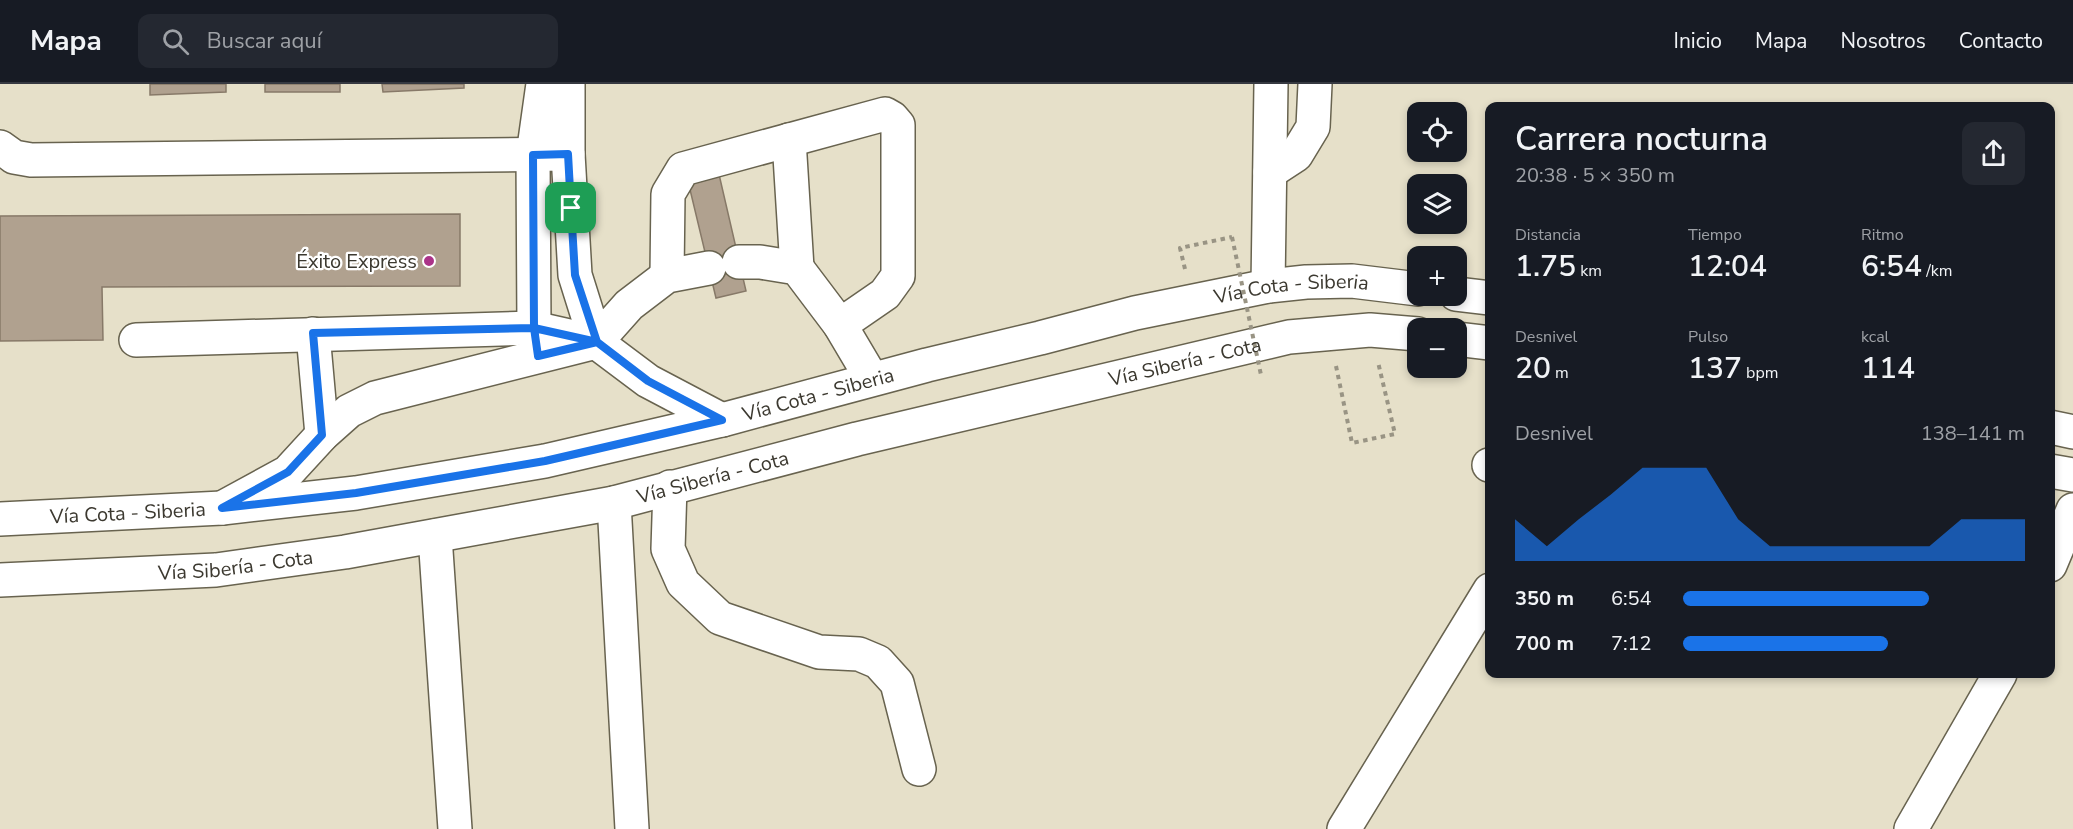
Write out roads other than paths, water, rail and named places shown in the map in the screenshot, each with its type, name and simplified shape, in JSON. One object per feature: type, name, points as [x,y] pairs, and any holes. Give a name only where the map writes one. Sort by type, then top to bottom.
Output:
[{"type":"main road","points":[[536,342],[533,155],[543,84]]},
{"type":"main road","points":[[568,84],[568,154],[575,275],[597,342],[648,381],[722,420]]},
{"type":"main road","points":[[1268,286],[1271,84]]},
{"type":"main road","points":[[1270,172],[1296,155],[1313,127],[1315,84]]},
{"type":"main road","points":[[667,276],[668,194],[683,169],[885,114],[898,125],[898,276],[885,294],[840,325]]},
{"type":"main road","points":[[789,140],[797,268],[840,325],[872,380]]},
{"type":"main road","points":[[0,147],[14,157],[31,160],[568,154]]},
{"type":"main road","points":[[136,340],[313,333],[536,342],[597,342],[629,305],[667,276],[724,265],[760,262],[797,268]]},
{"type":"main road","name":"Vía Cota - Siberia","points":[[0,519],[222,508],[356,493],[545,461],[722,420],[1135,313],[1268,286],[1353,281],[1407,288]]},
{"type":"main road","points":[[1467,295],[1485,297]]},
{"type":"main road","name":"Vía Sibería - Cota","points":[[0,580],[216,570],[345,552],[614,503],[922,423],[1289,337],[1370,330],[1407,333]]},
{"type":"main road","points":[[313,333],[322,435]]},
{"type":"main road","points":[[1467,340],[1485,342]]},
{"type":"main road","points":[[222,508],[288,472],[322,435],[349,411],[375,398],[536,342]]},
{"type":"main road","points":[[2055,428],[2073,432]]},
{"type":"main road","points":[[2055,472],[2073,475]]},
{"type":"main road","points":[[670,487],[668,549],[683,583],[720,618],[819,652],[859,654],[878,662],[897,683],[919,769]]},
{"type":"main road","points":[[614,503],[632,829]]},
{"type":"main road","points":[[2055,553],[2073,510]]},
{"type":"main road","points":[[435,536],[455,829]]},
{"type":"main road","points":[[1344,829],[1485,598]]},
{"type":"main road","points":[[1911,829],[1998,678]]},
{"type":"place","name":"Éxito Express","points":[[429,261]]}]
